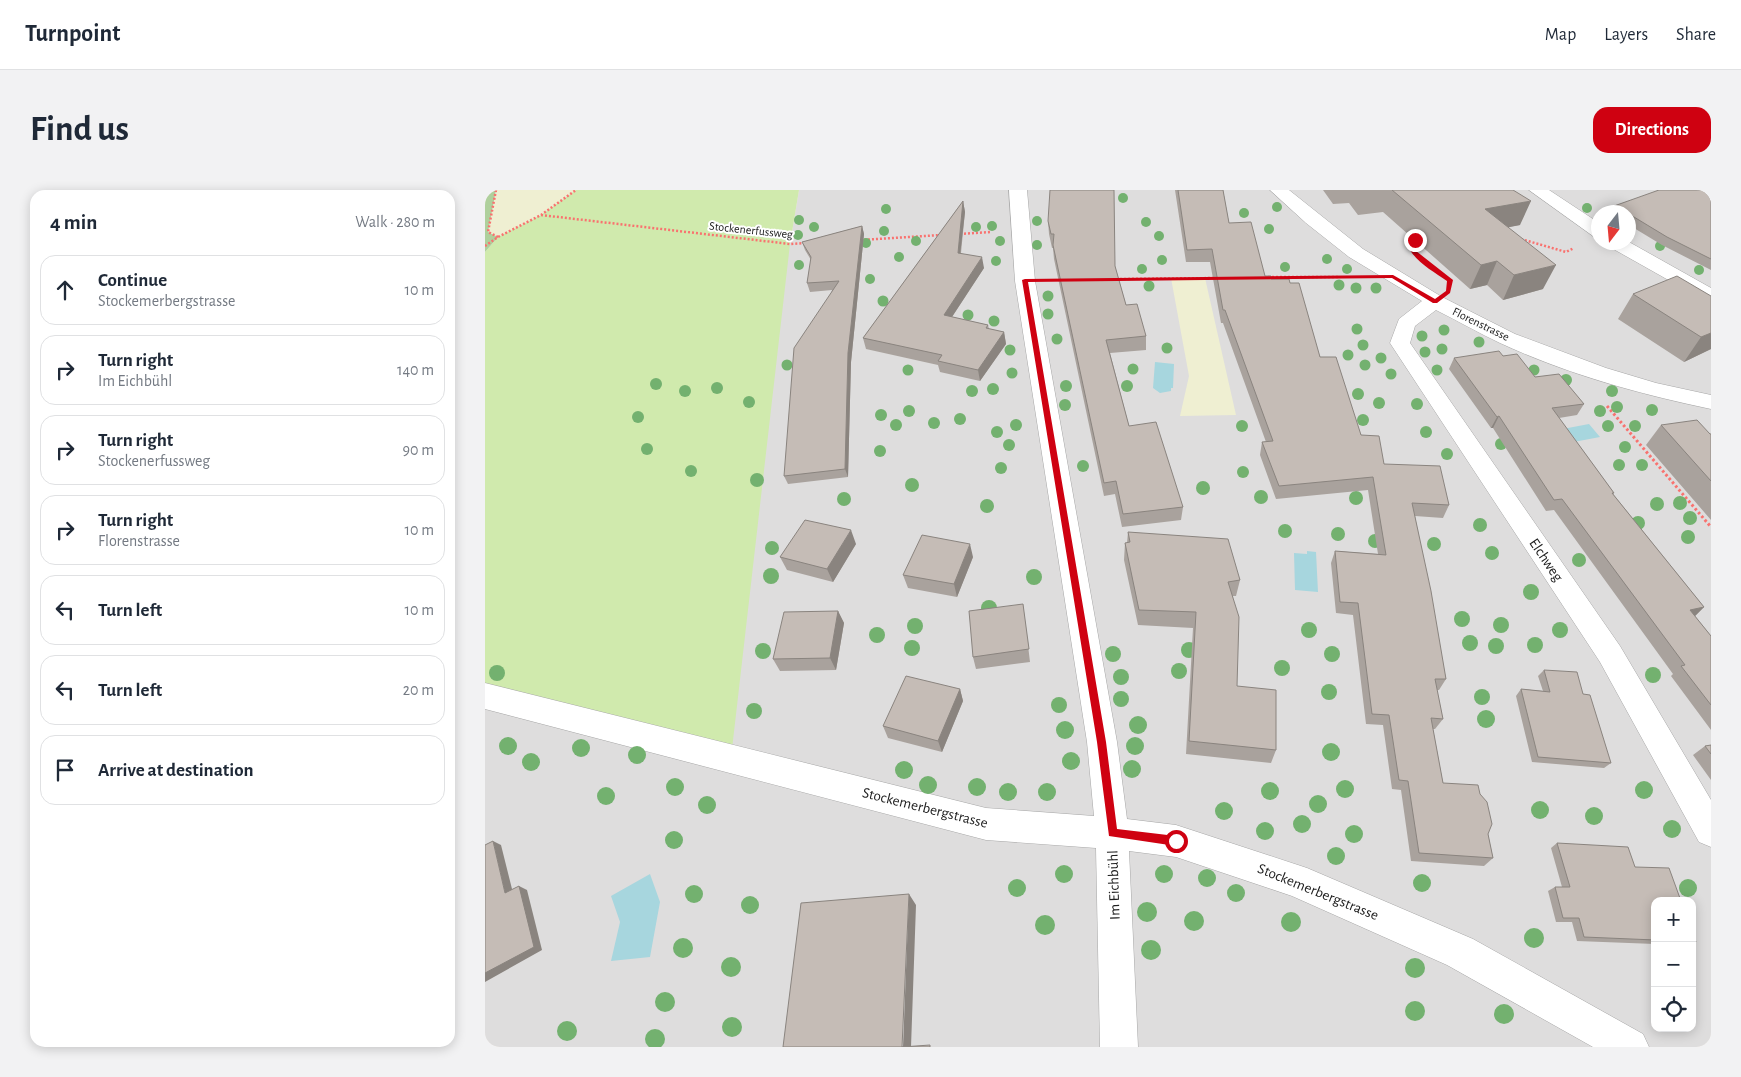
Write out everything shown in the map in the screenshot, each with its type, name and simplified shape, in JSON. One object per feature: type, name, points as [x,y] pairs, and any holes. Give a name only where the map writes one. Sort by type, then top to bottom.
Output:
[{"type":"street","name":"Im Eichbühl","points":[[1019,190],[1020,231],[1025,280],[1102,742],[1112,833],[1119,1047]]},
{"type":"street","name":"Florenstrasse","points":[[1279,190],[1355,253],[1435,301],[1509,339],[1598,373],[1655,390],[1711,402]]},
{"type":"street","points":[[1537,190],[1591,227]]},
{"type":"street","points":[[1629,250],[1711,296]]},
{"type":"street","name":"Elchweg","points":[[1435,301],[1406,323],[1400,343],[1610,654],[1711,831]]},
{"type":"street","name":"Stockemerbergstrasse","points":[[485,696],[986,824],[1112,833],[1176,841],[1295,880],[1460,952],[1629,1047]]},
{"type":"path","points":[[496,190],[487,232],[497,237]]},
{"type":"path","points":[[485,246],[497,237],[541,215],[577,190]]},
{"type":"path","name":"Stockenerfussweg","points":[[541,215],[791,244],[810,242]]},
{"type":"path","points":[[953,234],[1020,231]]},
{"type":"path","points":[[857,240],[944,235]]},
{"type":"path","points":[[1417,256],[1411,246],[1411,242],[1423,237]]},
{"type":"path","points":[[1518,238],[1566,252],[1572,251],[1577,243]]},
{"type":"path","points":[[1264,277],[1393,276]]},
{"type":"path","points":[[1113,279],[1225,278]]},
{"type":"path","points":[[1598,373],[1599,396],[1711,527]]},
{"type":"shaded area","points":[[799,190],[1711,190],[1711,1047],[485,1047],[485,696],[790,244]]},
{"type":"green space","points":[[485,190],[496,190],[488,232],[498,237],[485,252]]},
{"type":"green space","points":[[496,190],[576,190],[541,215],[498,237],[488,232]]},
{"type":"green space","points":[[576,190],[799,190],[790,244],[731,758],[485,696],[485,252],[498,237],[541,215]]},
{"type":"green space","points":[[1171,278],[1205,278],[1236,415],[1180,416],[1189,376]]},
{"type":"water","points":[[1155,362],[1174,364],[1173,388],[1171,388],[1171,391],[1160,393],[1153,388]]},
{"type":"water","points":[[1589,424],[1600,437],[1563,444],[1552,431]]},
{"type":"water","points":[[1307,551],[1316,552],[1318,592],[1295,590],[1294,553],[1307,554]]},
{"type":"water","points":[[650,874],[660,902],[650,957],[611,961],[620,922],[611,896]]},
{"type":"building","points":[[1050,190],[1114,190],[1115,266],[1126,305],[1137,304],[1146,336],[1106,340],[1129,426],[1156,422],[1183,507],[1123,514],[1116,481],[1104,483],[1053,245],[1054,234],[1051,234],[1048,221]]},
{"type":"building","points":[[1178,190],[1223,190],[1229,223],[1251,222],[1265,276],[1271,276],[1271,279],[1289,279],[1290,283],[1299,283],[1320,357],[1336,357],[1361,435],[1379,436],[1384,464],[1440,466],[1449,505],[1412,503],[1431,591],[1446,679],[1435,679],[1443,719],[1431,718],[1443,783],[1478,785],[1480,794],[1487,802],[1492,824],[1488,834],[1493,858],[1419,853],[1408,781],[1399,780],[1389,715],[1372,714],[1358,603],[1340,602],[1335,551],[1386,555],[1373,477],[1279,486],[1262,442],[1273,441],[1225,310],[1223,310],[1212,249],[1187,250]]},
{"type":"building","points":[[1392,190],[1513,190],[1531,201],[1485,209],[1556,265],[1514,275],[1497,261],[1481,265]]},
{"type":"building","points":[[1659,190],[1711,190],[1711,259],[1667,237],[1636,218],[1636,205],[1617,205]]},
{"type":"building","points":[[963,201],[958,253],[982,257],[944,315],[988,325],[986,328],[1004,332],[978,370],[938,361],[942,355],[863,338]]},
{"type":"building","points":[[862,226],[848,353],[845,469],[784,476],[794,348],[839,281],[807,283],[811,257],[802,242]]},
{"type":"building","points":[[1677,276],[1711,296],[1711,333],[1701,337],[1633,294]]},
{"type":"building","points":[[1499,351],[1503,356],[1517,354],[1535,377],[1559,374],[1584,404],[1552,408],[1614,493],[1612,493],[1704,607],[1690,610],[1711,636],[1711,705],[1681,666],[1685,665],[1562,499],[1554,500],[1499,416],[1497,417],[1454,358]]},
{"type":"building","points":[[1697,420],[1711,434],[1711,481],[1661,425]]},
{"type":"building","points":[[805,520],[851,530],[827,569],[780,557]]},
{"type":"building","points":[[1128,532],[1228,539],[1240,580],[1228,582],[1239,617],[1237,686],[1276,690],[1276,750],[1189,741],[1196,612],[1139,610],[1125,543],[1130,542]]},
{"type":"building","points":[[922,535],[970,544],[954,584],[903,575]]},
{"type":"building","points":[[1023,604],[1029,649],[973,657],[969,611]]},
{"type":"building","points":[[838,611],[830,658],[773,659],[784,612]]},
{"type":"building","points":[[1544,670],[1577,672],[1583,694],[1590,695],[1611,763],[1538,757],[1521,689],[1550,692]]},
{"type":"building","points":[[906,676],[960,689],[938,741],[883,726]]},
{"type":"building","points":[[1711,745],[1711,754],[1705,746]]},
{"type":"building","points":[[493,841],[505,893],[519,886],[534,947],[485,973],[485,845]]},
{"type":"building","points":[[1557,843],[1628,847],[1635,867],[1669,868],[1680,897],[1651,897],[1651,940],[1584,937],[1579,918],[1563,918],[1555,887],[1570,887]]},
{"type":"building","points":[[909,894],[902,1047],[783,1047],[801,903]]},
{"type":"building","points":[[930,1045],[930,1047],[902,1047]]},
{"type":"route","points":[[1176,841],[1112,833],[1102,742],[1025,280],[1393,276],[1435,301],[1448,292],[1450,280],[1421,260],[1413,252],[1411,242],[1415,240]]}]
